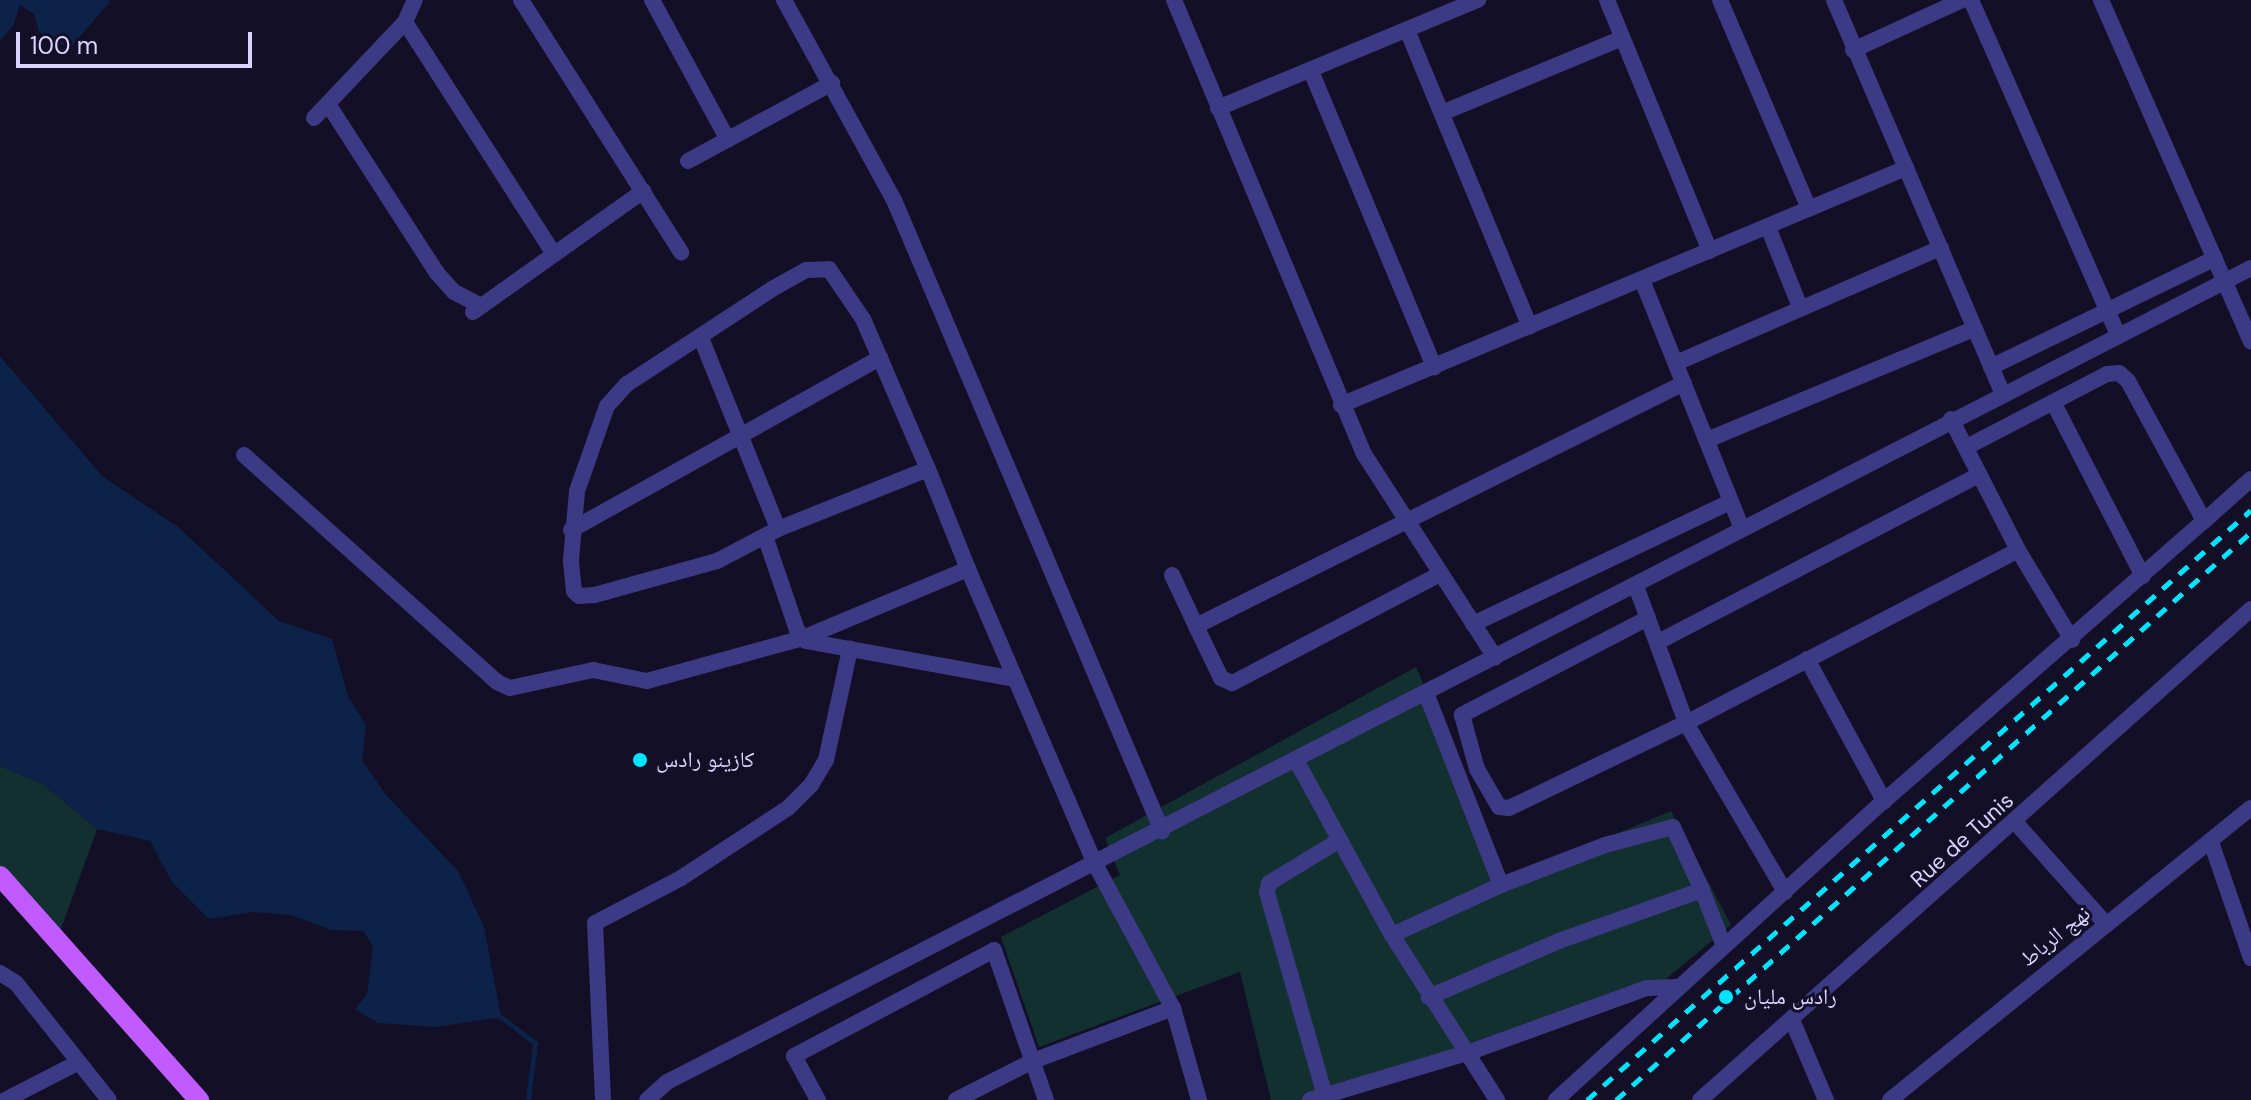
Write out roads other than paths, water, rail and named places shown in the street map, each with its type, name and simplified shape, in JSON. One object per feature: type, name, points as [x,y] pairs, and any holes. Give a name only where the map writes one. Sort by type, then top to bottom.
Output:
[{"type":"main road","points":[[0,876],[199,1100]]},
{"type":"street","points":[[314,118],[405,22],[415,0]]},
{"type":"street","points":[[521,0],[681,252]]},
{"type":"street","points":[[652,0],[728,140]]},
{"type":"street","points":[[784,0],[894,200],[1162,831]]},
{"type":"street","points":[[1218,108],[1478,0]]},
{"type":"street","points":[[1607,0],[1710,251]]},
{"type":"street","points":[[1720,0],[1809,209]]},
{"type":"street","points":[[1834,0],[2002,392]]},
{"type":"street","points":[[1853,50],[1962,0]]},
{"type":"street","points":[[1971,0],[2118,335]]},
{"type":"street","points":[[2101,0],[2251,342]]},
{"type":"street","points":[[1180,1],[1218,108],[1341,405],[1382,487],[1495,657]]},
{"type":"street","points":[[405,22],[554,254]]},
{"type":"street","points":[[1407,30],[1530,327]]},
{"type":"street","points":[[1442,113],[1622,38]]},
{"type":"street","points":[[1311,71],[1434,367]]},
{"type":"street","points":[[688,161],[832,83]]},
{"type":"street","points":[[328,104],[437,273],[454,292],[476,309],[643,191]]},
{"type":"street","points":[[1341,405],[1906,168]]},
{"type":"street","points":[[1768,227],[1800,307]]},
{"type":"street","points":[[1676,363],[1941,248]]},
{"type":"street","points":[[1991,367],[2109,313],[2215,258]]},
{"type":"street","points":[[928,469],[772,532],[717,561],[584,597],[574,591],[571,530],[577,491],[607,406],[627,384],[772,289],[820,266],[829,269],[849,293],[880,358],[928,469],[968,569],[1095,864],[1173,1008],[1199,1100]]},
{"type":"street","points":[[647,1100],[667,1082],[1162,831],[1636,586],[2002,392],[2251,268]]},
{"type":"street","points":[[1642,280],[1742,529]]},
{"type":"street","points":[[1707,440],[1974,329]]},
{"type":"street","points":[[701,338],[772,532],[803,638]]},
{"type":"street","points":[[571,530],[739,440],[880,358]]},
{"type":"street","points":[[1967,447],[2107,374],[2124,376],[2204,521]]},
{"type":"street","points":[[1196,626],[1405,519],[1684,383]]},
{"type":"street","points":[[2053,402],[2143,576]]},
{"type":"street","points":[[1951,419],[2018,550],[2072,640]]},
{"type":"street","points":[[244,455],[510,688],[593,670],[647,681],[803,638],[968,569]]},
{"type":"street","points":[[1658,642],[1979,475]]},
{"type":"street","points":[[1556,1100],[1884,801],[2072,640],[2251,479]]},
{"type":"street","points":[[1473,624],[1730,502]]},
{"type":"street","points":[[1648,618],[1462,715],[1460,723],[1477,769],[1504,809],[1686,723],[2018,550]]},
{"type":"street","points":[[1172,575],[1221,678],[1232,683],[1440,574]]},
{"type":"street","points":[[1636,586],[1686,723],[1785,892]]},
{"type":"street","name":"Rue de Tunis","points":[[1700,1100],[2251,609]]},
{"type":"street","points":[[803,638],[1016,679]]},
{"type":"street","points":[[603,1100],[595,923],[681,878],[788,808],[811,785],[826,760],[850,649]]},
{"type":"street","points":[[1807,659],[1884,801]]},
{"type":"street","points":[[1426,693],[1501,885]]},
{"type":"street","points":[[1296,760],[1392,935],[1429,997],[1470,1052],[1497,1100]]},
{"type":"street","name":"نهج الرباط","points":[[1890,1100],[2105,923],[2251,808]]},
{"type":"street","points":[[2015,822],[2105,923]]},
{"type":"street","points":[[1392,935],[1501,885],[1672,825],[1724,946]]},
{"type":"street","points":[[1340,840],[1269,883],[1267,892],[1317,1098],[1470,1052],[1647,988],[1679,987]]},
{"type":"street","points":[[2211,842],[2251,958]]},
{"type":"street","points":[[1429,997],[1559,941],[1702,890]]},
{"type":"street","points":[[818,1100],[794,1056],[994,950],[1046,1100]]},
{"type":"street","points":[[0,973],[16,983],[109,1100]]},
{"type":"street","points":[[956,1100],[1033,1061],[1173,1008]]},
{"type":"street","points":[[1792,1020],[1826,1100]]},
{"type":"street","points":[[5,1100],[79,1062]]},
{"type":"water","points":[[0,0],[110,2],[69,49],[39,32],[34,14],[20,5],[13,26],[0,41]]},
{"type":"water","points":[[0,356],[102,476],[178,527],[279,621],[332,639],[348,696],[366,725],[362,760],[386,795],[458,871],[484,927],[501,1017],[436,1027],[378,1023],[355,1009],[367,994],[373,946],[363,931],[331,930],[291,915],[253,912],[209,919],[172,882],[150,841],[97,829],[43,784],[0,766]]},
{"type":"waterway","points":[[501,1017],[535,1043],[528,1100]]},
{"type":"railway","points":[[1587,1100],[2251,510]]},
{"type":"railway","points":[[1616,1100],[2251,532]]},
{"type":"place","name":"كازينو رادس","points":[[640,760]]},
{"type":"place","name":"رادس مليان","points":[[1726,997]]}]
